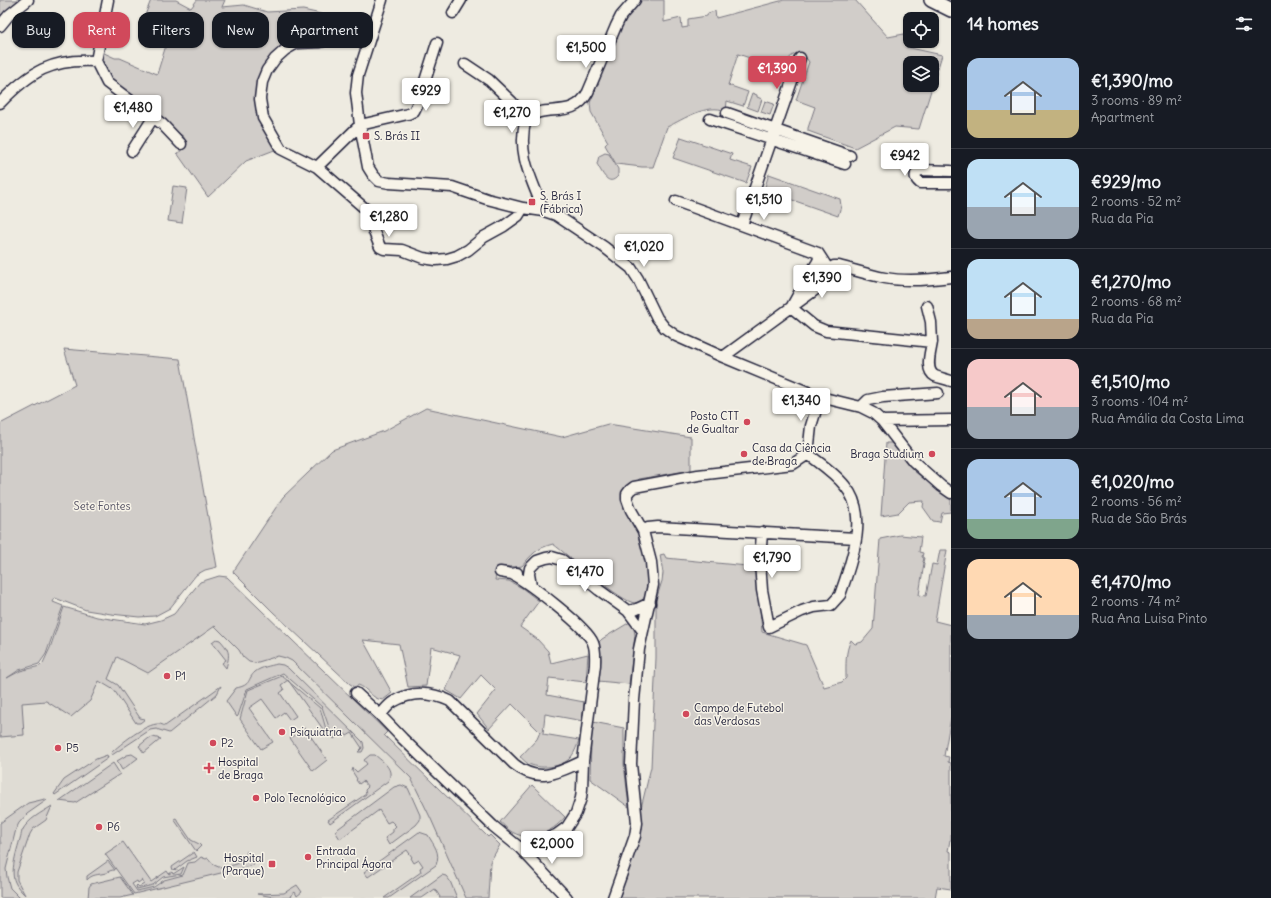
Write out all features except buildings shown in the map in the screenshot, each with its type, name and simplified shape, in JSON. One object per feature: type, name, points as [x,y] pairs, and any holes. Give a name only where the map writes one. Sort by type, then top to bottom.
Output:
[{"type":"main road","points":[[931,0],[951,10]]},
{"type":"street","points":[[0,26],[9,15],[28,0]]},
{"type":"street","points":[[108,0],[96,61],[107,83],[162,124],[181,144]]},
{"type":"street","points":[[382,0],[358,75],[356,93],[368,167],[379,181],[389,184],[452,186],[487,200],[544,211],[556,215],[604,247],[631,268],[657,318],[665,328],[676,336],[820,397],[861,408],[873,413],[882,421],[913,461],[951,493]]},
{"type":"street","points":[[453,13],[461,0]]},
{"type":"street","points":[[544,211],[525,163],[522,144],[526,119],[531,114],[570,108],[583,102],[616,26],[635,0]]},
{"type":"street","points":[[374,24],[343,33],[320,42],[297,43],[285,50],[275,59],[267,70],[262,82],[260,99],[263,118],[281,149],[317,167],[371,215],[374,232],[380,247],[384,249],[402,250],[423,258],[436,260],[447,259],[468,250],[484,237],[504,226],[518,216],[523,208]]},
{"type":"street","points":[[317,167],[360,125],[408,114],[414,111],[418,103],[437,43]]},
{"type":"street","points":[[742,225],[800,58]]},
{"type":"street","points":[[0,103],[24,80],[38,71],[58,63],[80,60],[96,61]]},
{"type":"street","points":[[465,64],[489,80],[511,101],[526,119]]},
{"type":"street","points":[[710,119],[772,140],[847,160],[776,130],[727,113]]},
{"type":"street","points":[[132,151],[153,118]]},
{"type":"street","points":[[951,171],[920,170],[917,172],[916,176],[920,183],[951,183]]},
{"type":"street","points":[[676,201],[818,253],[829,270]]},
{"type":"street","points":[[792,308],[819,259],[818,253]]},
{"type":"street","points":[[723,357],[815,290],[829,270],[834,266],[885,278],[904,280],[925,280],[951,277]]},
{"type":"street","points":[[927,306],[932,322],[932,342],[929,368],[931,373],[936,376],[951,381]]},
{"type":"street","points":[[792,308],[814,326],[826,331],[932,342]]},
{"type":"street","points":[[861,408],[868,400],[938,393]]},
{"type":"street","points":[[808,454],[811,426],[820,397]]},
{"type":"street","points":[[882,421],[951,420]]},
{"type":"street","points":[[613,898],[635,836],[636,823],[632,776],[632,730],[639,649],[653,585],[651,562],[643,531],[631,510],[627,499],[627,494],[634,487],[698,475],[793,464],[808,454]]},
{"type":"street","points":[[762,532],[760,562],[762,590],[769,627],[802,611],[814,607],[831,605],[834,603],[840,595],[856,538],[858,523],[857,510],[854,499],[846,487],[832,473],[808,454]]},
{"type":"street","points":[[643,531],[648,528],[658,527],[856,538]]},
{"type":"street","points":[[500,572],[512,574],[520,573],[542,559],[552,558],[562,560],[598,590],[628,611],[643,630]]},
{"type":"street","points":[[530,568],[531,586]]},
{"type":"street","points":[[512,574],[531,586],[584,630],[593,643],[595,651],[595,665],[583,762],[581,798],[572,820],[562,831],[556,835],[520,848]]},
{"type":"street","points":[[628,611],[650,603]]},
{"type":"street","points":[[356,694],[380,715],[493,826],[520,848],[567,898]]},
{"type":"street","points":[[380,715],[392,702],[420,694],[435,695],[450,701],[514,764],[527,773],[538,775],[552,774],[583,762]]},
{"type":"shaded area","name":"Hospital de Braga","points":[[219,576],[227,577],[387,732],[384,735],[488,837],[490,835],[500,845],[490,862],[488,898],[0,898],[0,681],[20,671],[40,666],[43,663],[50,648],[64,607],[97,617],[145,624],[161,620],[174,614],[200,582]]},
{"type":"green space","points":[[0,0],[19,0],[0,16]]},
{"type":"green space","points":[[151,0],[176,0],[191,8],[197,0],[225,0],[222,7],[244,5],[267,12],[303,10],[312,12],[277,12],[277,48],[297,48],[273,57],[257,100],[277,149],[246,161],[208,197],[177,153],[182,151],[184,137],[108,82],[101,63],[102,52],[157,74],[165,48],[204,48],[204,12],[146,12]]},
{"type":"green space","points":[[642,0],[664,0],[664,22],[681,18],[682,28],[688,27],[688,19],[707,16],[708,13],[715,11],[716,18],[784,0],[855,0],[888,37],[903,34],[903,48],[910,48],[942,55],[939,65],[939,56],[903,56],[903,92],[930,92],[919,129],[895,127],[855,148],[808,131],[815,107],[796,100],[809,62],[804,55],[793,55],[789,59],[785,70],[738,54],[728,85],[748,92],[743,106],[727,101],[726,111],[719,109],[703,110],[667,127],[653,167],[616,164],[605,145],[608,142],[591,112],[590,103],[619,30],[632,10]]},
{"type":"green space","points":[[752,93],[762,99],[758,111],[747,107]]},
{"type":"green space","points":[[765,101],[774,104],[770,115],[761,112]]},
{"type":"green space","points":[[681,137],[732,154],[730,160],[752,167],[746,183],[673,158]]},
{"type":"green space","points":[[605,153],[609,154],[618,169],[618,176],[611,180],[606,178],[597,164],[599,156]]},
{"type":"green space","points":[[769,174],[840,199],[841,206],[838,216],[764,190]]},
{"type":"green space","points":[[173,186],[187,188],[182,223],[168,221]]},
{"type":"green space","name":"Sete Fontes","points":[[64,349],[180,359],[217,567],[205,570],[196,575],[170,608],[155,616],[139,617],[86,610],[55,598],[53,602],[63,606],[46,654],[39,664],[19,670],[7,678],[20,671],[40,666],[43,663],[50,648],[64,607],[97,617],[145,624],[161,620],[174,614],[200,582],[219,576],[227,577],[387,732],[384,735],[488,837],[490,835],[500,845],[490,862],[488,898],[466,898],[411,778],[292,661],[278,656],[255,663],[249,662],[215,626],[148,673],[117,657],[108,679],[118,685],[140,718],[145,719],[140,723],[136,723],[114,690],[99,681],[90,701],[71,717],[46,701],[22,703],[24,735],[0,737],[0,424],[75,385]]},
{"type":"green space","points":[[426,408],[562,437],[608,424],[691,437],[691,470],[639,479],[628,486],[647,564],[648,582],[645,596],[642,600],[635,603],[628,601],[595,578],[553,544],[543,547],[535,552],[522,566],[497,568],[495,580],[509,581],[522,588],[539,601],[520,627],[537,639],[548,651],[551,663],[588,654],[586,682],[549,678],[547,695],[584,702],[583,721],[545,714],[543,734],[579,740],[571,757],[562,764],[550,767],[538,767],[527,763],[520,757],[537,739],[540,732],[512,704],[489,729],[477,714],[496,690],[481,675],[461,699],[446,690],[460,655],[431,647],[426,686],[408,687],[399,644],[363,640],[392,693],[383,700],[375,698],[361,686],[358,685],[355,687],[350,684],[273,612],[233,572],[283,497],[332,450],[384,431]]},
{"type":"green space","points":[[886,443],[892,443],[914,471],[951,500],[951,512],[942,513],[940,522],[933,521],[923,507],[924,501],[909,502],[898,513],[881,516]]},
{"type":"green space","points":[[900,535],[921,537],[919,552],[923,553],[922,557],[924,558],[924,563],[919,595],[926,596],[932,564],[937,565],[940,550],[947,550],[935,621],[951,625],[951,717],[944,756],[949,757],[948,762],[951,763],[951,840],[948,851],[951,852],[951,889],[937,887],[935,898],[619,898],[651,767],[656,658],[656,600],[663,573],[660,555],[664,554],[666,558],[757,567],[762,632],[806,645],[824,687],[842,682],[846,678],[847,654],[851,640],[855,644],[862,642],[873,629],[880,539]]},
{"type":"green space","points":[[630,622],[634,629],[635,635],[629,684],[598,681],[601,660],[599,642]]},
{"type":"green space","points":[[216,639],[220,640],[226,647],[228,659],[226,668],[222,663],[226,660],[212,642]]},
{"type":"green space","points":[[277,664],[288,668],[363,742],[364,748],[362,752],[358,752],[362,748],[352,733],[347,736],[344,732],[334,739],[322,707],[283,673],[247,689],[237,717],[226,701],[236,688],[247,683],[257,670]]},
{"type":"green space","points":[[282,676],[287,680],[281,685],[284,690],[280,693],[296,716],[290,720],[284,712],[276,718],[262,699],[249,708],[273,742],[261,749],[240,719],[248,690]]},
{"type":"green space","points":[[290,683],[320,708],[328,736]]},
{"type":"green space","points":[[221,686],[217,694],[169,733],[156,729],[150,730],[112,755],[111,753],[140,730],[160,724],[165,726]]},
{"type":"green space","points":[[593,722],[624,728],[624,764],[629,807],[590,779]]},
{"type":"green space","points":[[305,728],[327,760],[313,771],[290,738]]},
{"type":"green space","points":[[153,737],[161,739],[144,753],[139,746],[149,738]]},
{"type":"green space","points":[[132,754],[138,758],[122,770],[117,761],[127,755]]},
{"type":"green space","points":[[107,755],[108,758],[55,795],[54,794],[64,780],[96,759]]},
{"type":"green space","points":[[370,755],[375,755],[387,766],[390,773],[388,781],[330,823],[328,820],[366,794],[365,790],[368,787],[363,781],[359,784],[352,771],[353,768],[357,772],[367,764],[364,760]]},
{"type":"green space","points":[[113,763],[120,774],[75,803],[59,801]]},
{"type":"green space","points":[[401,785],[408,788],[420,815],[420,820],[416,825],[389,845],[385,838],[393,832],[393,829],[396,826],[391,821],[387,823],[379,810],[340,839],[335,831],[394,787]]},
{"type":"green space","points":[[532,785],[565,817],[560,823],[547,832],[539,835],[524,836],[509,830],[500,822]]},
{"type":"green space","points":[[45,799],[47,800],[27,814],[16,829],[6,869],[10,888],[20,898],[0,898],[0,823],[28,803]]},
{"type":"green space","points":[[52,806],[46,820],[33,829],[30,834],[17,872],[17,880],[25,895],[19,889],[13,877],[15,857],[22,831],[31,820]]},
{"type":"green space","points":[[176,818],[191,840],[201,846],[196,851],[174,819]]},
{"type":"green space","points":[[419,832],[428,835],[434,846],[438,856],[436,865],[389,898],[384,898],[421,872],[420,868],[423,866],[419,860],[414,863],[407,850],[368,877],[364,872]]},
{"type":"green space","points":[[123,842],[151,882],[167,871],[169,874],[172,872],[173,874],[184,867],[181,874],[163,877],[153,885],[137,889],[137,885],[139,887],[144,884],[142,880],[138,883],[137,881],[132,884],[137,891],[154,887],[164,880],[183,875],[188,863],[195,862],[201,857],[206,859],[208,858],[214,865],[221,868],[237,864],[245,857],[247,851],[254,865],[134,894],[105,854]]},
{"type":"green space","points":[[194,852],[197,857],[187,861],[173,870],[172,867]]},
{"type":"green space","points":[[108,861],[115,870],[93,876],[87,880],[87,876]]},
{"type":"green space","points":[[442,875],[446,876],[450,881],[457,898],[439,898],[440,897],[435,889],[422,898],[410,898]]},
{"type":"green space","points":[[120,877],[133,895],[120,898],[88,898],[89,887],[91,884]]},
{"type":"green space","points":[[297,885],[302,892],[297,896],[295,892],[290,896],[291,898],[279,898],[257,894],[284,893]]},
{"type":"place","name":"S. Brás II","points":[[366,136]]},
{"type":"place","name":"S. Brás I (Fábrica)","points":[[532,202]]},
{"type":"place","name":"Posto CTT de Gualtar","points":[[747,422]]},
{"type":"place","name":"Casa da Ciência de Braga","points":[[744,454]]},
{"type":"place","name":"Braga Studium","points":[[932,454]]},
{"type":"place","name":"P1","points":[[167,676]]},
{"type":"place","name":"Campo de Futebol das Verdosas","points":[[686,714]]},
{"type":"place","name":"Psiquiatria","points":[[282,732]]},
{"type":"place","name":"P2","points":[[213,743]]},
{"type":"place","name":"P5","points":[[58,748]]},
{"type":"place","name":"Hospital de Braga","points":[[209,768]]},
{"type":"place","name":"Polo Tecnológico","points":[[256,798]]},
{"type":"place","name":"P6","points":[[99,827]]},
{"type":"place","name":"Entrada Principal Ágora","points":[[308,857]]},
{"type":"place","name":"Hospital (Parque)","points":[[272,864]]}]
